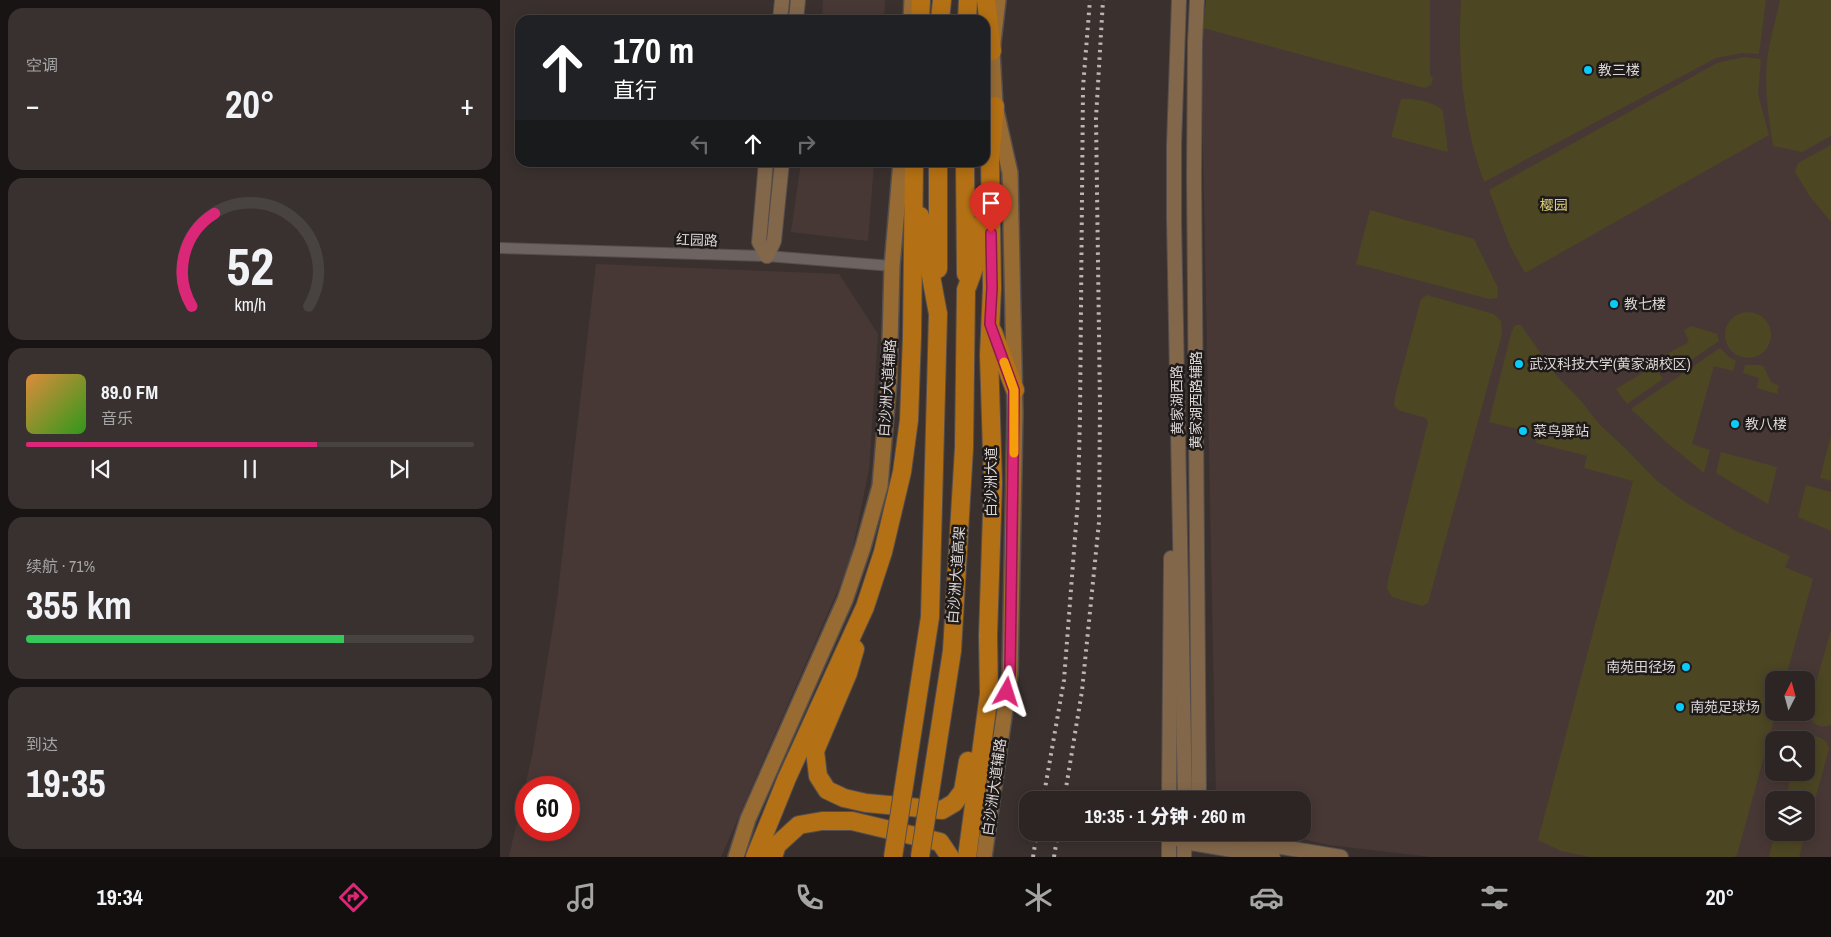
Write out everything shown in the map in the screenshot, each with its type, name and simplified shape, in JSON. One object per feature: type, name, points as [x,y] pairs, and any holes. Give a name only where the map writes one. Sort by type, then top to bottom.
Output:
[{"type":"highway","points":[[920,15],[921,0]]},
{"type":"highway","points":[[940,15],[942,0]]},
{"type":"highway","points":[[967,15],[968,0]]},
{"type":"highway","points":[[986,0],[988,15]]},
{"type":"highway","points":[[990,34],[992,51]]},
{"type":"highway","name":"白沙洲大道","points":[[967,857],[989,694],[988,636],[993,483],[989,355],[992,288],[990,159],[995,106]]},
{"type":"highway","points":[[938,167],[938,314]]},
{"type":"highway","points":[[965,167],[966,290]]},
{"type":"highway","points":[[966,290],[977,260],[989,167]]},
{"type":"highway","points":[[912,168],[938,314]]},
{"type":"highway","points":[[912,168],[912,336],[909,420],[902,472],[883,552],[865,607],[848,673],[815,752],[818,776],[827,790],[844,798],[859,801],[942,810],[954,803],[963,791],[988,636]]},
{"type":"highway","name":"白沙洲大道高架","points":[[920,857],[952,651],[964,448],[966,290]]},
{"type":"highway","name":"白沙洲大道高架","points":[[893,857],[930,617],[938,314]]},
{"type":"highway","points":[[990,324],[1014,390]]},
{"type":"highway","points":[[755,857],[787,778],[865,607]]},
{"type":"highway","points":[[773,857],[777,845],[799,825],[822,821],[852,821],[940,842],[950,857]]},
{"type":"main road","points":[[780,15],[782,0]]},
{"type":"main road","points":[[796,15],[798,0]]},
{"type":"main road","points":[[911,15],[912,0]]},
{"type":"main road","name":"白沙洲大道辅路","points":[[984,857],[1010,674],[1014,390],[1010,173],[995,106],[992,51],[998,0]]},
{"type":"main road","name":"黄家湖西路","points":[[1170,0],[1166,189],[1171,396],[1170,791]]},
{"type":"main road","name":"黄家湖西路","points":[[1179,0],[1174,145],[1174,240],[1185,791]]},
{"type":"main road","name":"黄家湖西路辅路","points":[[1197,0],[1194,42],[1194,175],[1199,791]]},
{"type":"main road","points":[[766,167],[758,242],[767,256]]},
{"type":"main road","points":[[767,256],[774,242],[782,167]]},
{"type":"main road","name":"白沙洲大道辅路","points":[[736,857],[748,819],[845,600],[880,486],[889,380],[892,266],[901,167]]},
{"type":"main road","points":[[1169,857],[1177,841]]},
{"type":"main road","points":[[1181,841],[1184,857]]},
{"type":"main road","points":[[1183,841],[1189,857]]},
{"type":"main road","points":[[1208,841],[1273,857]]},
{"type":"main road","points":[[1229,841],[1341,857]]},
{"type":"street","name":"红园路","points":[[500,248],[767,256],[892,266]]},
{"type":"shaded area","points":[[823,0],[885,0],[884,15],[822,15]]},
{"type":"shaded area","name":"武汉科技大学(黄家湖校区)","points":[[1206,0],[1831,0],[1831,857],[1431,857],[1329,845],[1311,841],[1311,791],[1216,791],[1201,47]]},
{"type":"shaded area","points":[[800,167],[874,167],[868,241],[791,232]]},
{"type":"shaded area","points":[[596,264],[839,274],[878,334],[869,469],[850,562],[721,857],[509,857],[515,830],[515,841],[580,841],[580,776],[527,776],[557,601]]},
{"type":"green space","points":[[1206,0],[1430,0],[1430,75],[1433,78],[1431,85],[1425,88],[1203,28]]},
{"type":"green space","points":[[1461,0],[1766,0],[1759,54],[1743,53],[1716,58],[1484,182],[1471,138],[1463,92],[1460,46]]},
{"type":"green space","points":[[1780,0],[1831,0],[1831,136],[1802,152],[1773,146],[1771,135],[1767,104],[1766,72],[1769,46]]},
{"type":"green space","name":"樱园","points":[[1743,57],[1761,59],[1758,94],[1769,135],[1525,273],[1510,246],[1489,190],[1717,63]]},
{"type":"green space","points":[[1401,99],[1424,101],[1435,105],[1443,111],[1448,152],[1391,137]]},
{"type":"green space","points":[[1831,145],[1831,222],[1809,195],[1795,172],[1798,163]]},
{"type":"green space","points":[[1370,210],[1474,239],[1498,288],[1497,298],[1489,299],[1356,264]]},
{"type":"green space","points":[[1427,295],[1494,314],[1501,321],[1502,334],[1428,603],[1422,606],[1392,597],[1387,589],[1428,422],[1426,418],[1398,410],[1394,405],[1421,299]]},
{"type":"green space","points":[[1748,312],[1761,316],[1767,322],[1771,335],[1767,348],[1761,354],[1748,358],[1735,354],[1729,348],[1725,335],[1729,322],[1735,316]]},
{"type":"green space","name":"南苑田径场","points":[[1521,325],[1556,375],[1581,401],[1600,425],[1656,480],[1685,502],[1736,531],[1790,556],[1785,567],[1813,579],[1787,671],[1765,671],[1765,721],[1774,721],[1771,731],[1765,731],[1765,753],[1737,855],[1734,857],[1590,857],[1561,851],[1538,840],[1633,481],[1584,468],[1587,456],[1536,443],[1538,434],[1489,422],[1514,326]]},
{"type":"green space","points":[[1692,326],[1717,334],[1719,341],[1675,371],[1665,355],[1689,342],[1684,330]]},
{"type":"green space","points":[[1720,348],[1736,361],[1733,371],[1714,366],[1692,444],[1710,450],[1704,473],[1665,441],[1631,409]]},
{"type":"green space","points":[[1745,365],[1760,365],[1764,367],[1771,382],[1779,386],[1777,394],[1757,388],[1759,378],[1743,373]]},
{"type":"green space","points":[[1654,366],[1663,379],[1627,404],[1616,389]]},
{"type":"green space","points":[[1831,435],[1831,481],[1820,478]]},
{"type":"green space","points":[[1721,452],[1777,467],[1768,504],[1716,473]]},
{"type":"green space","points":[[1806,485],[1831,492],[1831,531],[1798,517]]},
{"type":"green space","points":[[1831,630],[1831,725],[1820,726],[1811,721],[1815,721],[1815,686]]},
{"type":"green space","points":[[1815,736],[1825,740],[1829,749],[1815,800],[1815,791],[1787,791],[1790,781],[1815,781]]},
{"type":"green space","points":[[1773,841],[1804,841],[1799,857],[1769,857]]},
{"type":"railway","points":[[1045,791],[1064,680],[1078,499],[1083,87],[1090,0]]},
{"type":"railway","points":[[1065,791],[1082,691],[1099,522],[1100,406],[1096,118],[1103,0]]},
{"type":"railway","points":[[1033,857],[1036,841]]},
{"type":"railway","points":[[1054,857],[1057,841]]},
{"type":"slow traffic","points":[[1004,362],[1014,390],[1014,453]]},
{"type":"place","name":"教三楼","points":[[1588,70]]},
{"type":"place","name":"教七楼","points":[[1614,304]]},
{"type":"place","name":"武汉科技大学(黄家湖校区)","points":[[1519,364]]},
{"type":"place","name":"教八楼","points":[[1735,424]]},
{"type":"place","name":"菜鸟驿站","points":[[1523,431]]},
{"type":"place","name":"南苑田径场","points":[[1686,667]]},
{"type":"place","name":"南苑足球场","points":[[1680,707]]},
{"type":"route","points":[[991,233],[992,288],[990,324],[1014,390],[1015,413],[1010,674],[1007,692]]}]
